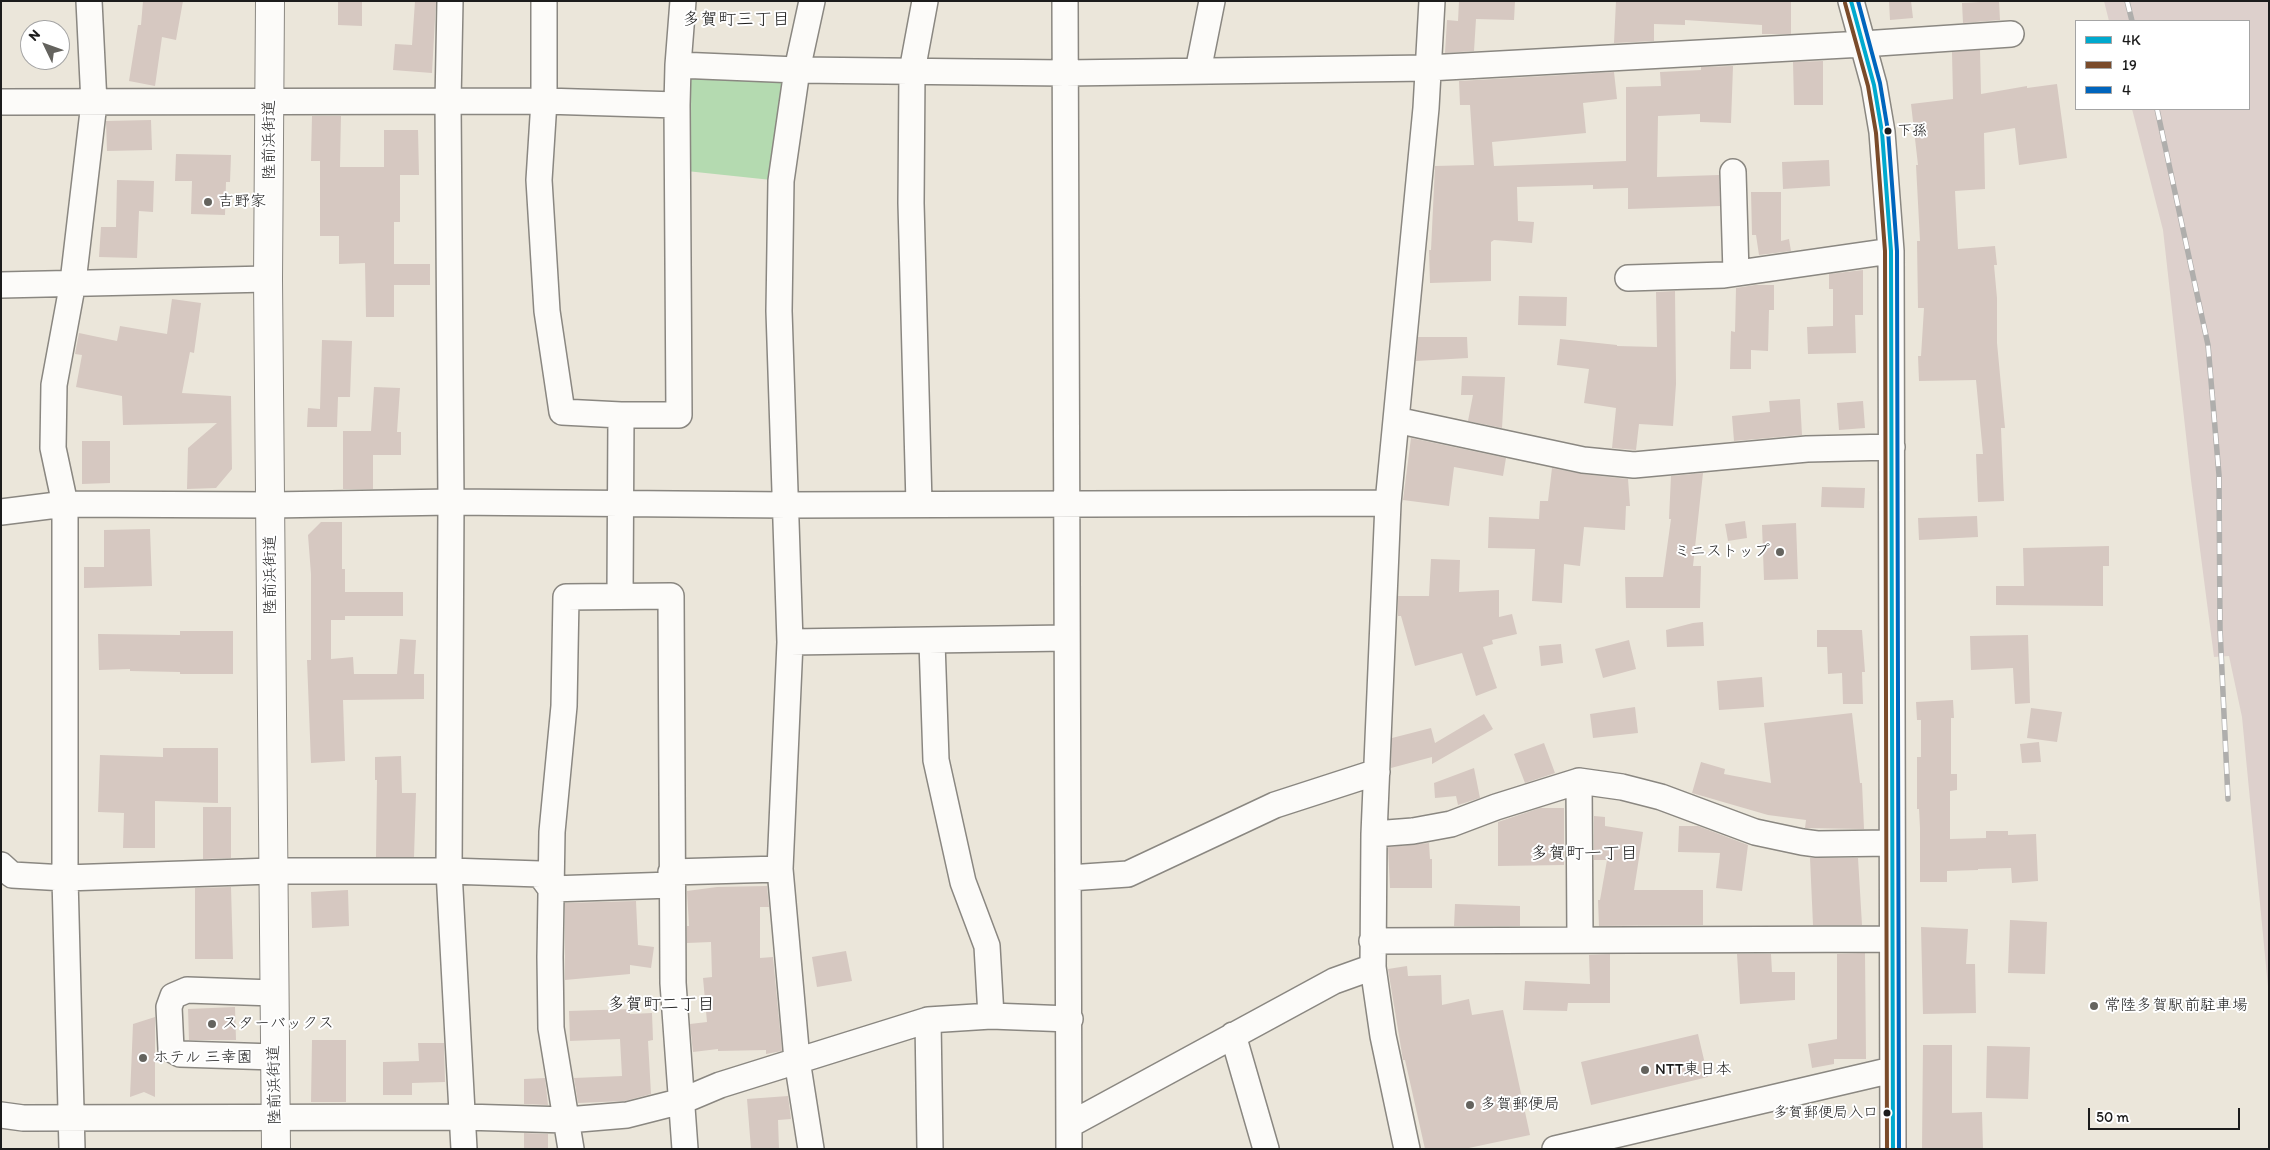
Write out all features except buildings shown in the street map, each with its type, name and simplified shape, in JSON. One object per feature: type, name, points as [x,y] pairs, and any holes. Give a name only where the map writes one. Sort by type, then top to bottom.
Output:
[{"type":"highway","name":"陸前浜街道","points":[[270,1],[268,279],[276,1149]]},
{"type":"street","points":[[72,1149],[65,878],[65,504],[53,448],[54,385],[73,282],[94,103],[89,1]]},
{"type":"street","points":[[450,1],[448,102],[451,502],[449,871],[464,1117],[464,1149]]},
{"type":"street","points":[[544,1],[544,101],[539,180],[548,310],[562,412],[621,415],[679,415],[677,105],[683,1]]},
{"type":"street","points":[[811,1149],[797,1060],[780,869],[790,642],[787,505],[779,311],[781,181],[797,70],[812,1]]},
{"type":"street","points":[[919,504],[911,203],[912,71],[924,1]]},
{"type":"street","points":[[1064,1],[1070,1019],[1069,1137]]},
{"type":"street","points":[[1198,71],[1212,1]]},
{"type":"street","points":[[1407,1149],[1383,1036],[1373,967],[1374,834],[1388,503],[1428,68],[1432,1]]},
{"type":"street","points":[[1851,1],[1874,85],[1882,132],[1891,251],[1891,939],[1893,1149]]},
{"type":"street","points":[[678,65],[797,70],[1065,73],[1428,68],[2011,34]]},
{"type":"street","points":[[1,102],[544,101],[677,105]]},
{"type":"street","points":[[1733,172],[1736,273]]},
{"type":"street","points":[[1628,278],[1736,273],[1891,251]]},
{"type":"street","points":[[1,285],[268,279]]},
{"type":"street","points":[[620,596],[621,415]]},
{"type":"street","points":[[1396,420],[1583,460],[1634,465],[1807,449],[1892,447]]},
{"type":"street","points":[[1,512],[65,504],[271,506],[451,502],[620,505],[1388,503]]},
{"type":"street","points":[[571,1149],[568,1120],[551,1028],[552,832],[564,706],[566,597],[670,596],[673,983],[685,1149]]},
{"type":"street","points":[[790,642],[932,642],[1067,638]]},
{"type":"street","points":[[932,642],[936,760],[963,882],[987,946],[991,1016]]},
{"type":"street","points":[[1069,878],[1128,874],[1275,805],[1376,772]]},
{"type":"street","points":[[1374,834],[1413,831],[1450,824],[1496,807],[1579,781],[1622,787],[1661,797],[1755,832],[1802,842],[1817,844],[1891,843]]},
{"type":"street","points":[[1579,781],[1580,940]]},
{"type":"street","points":[[551,889],[780,869]]},
{"type":"street","points":[[5,876],[65,878],[272,871],[449,871],[540,874],[551,889]]},
{"type":"street","points":[[1372,941],[1891,939]]},
{"type":"street","points":[[1069,1137],[1233,1035],[1334,981],[1373,967]]},
{"type":"street","points":[[274,993],[187,990],[173,996],[169,1007],[171,1049],[180,1054],[275,1057]]},
{"type":"street","points":[[1,1115],[23,1118],[276,1116],[464,1117],[568,1120],[628,1115],[682,1101],[720,1085],[928,1020],[991,1016],[1070,1019]]},
{"type":"street","points":[[928,1020],[930,1149]]},
{"type":"street","points":[[1233,1035],[1266,1149]]},
{"type":"street","points":[[1555,1149],[1892,1070]]},
{"type":"shaded area","points":[[2104,1],[2269,1],[2269,997],[2242,717],[2229,656],[2214,657],[2191,480],[2163,230],[2132,110],[2250,110],[2250,20],[2109,20]]},
{"type":"green space","points":[[678,65],[797,70],[781,181],[677,170]]},
{"type":"railway","points":[[2127,1],[2132,20]]},
{"type":"railway","points":[[2157,110],[2208,345],[2219,475],[2220,629],[2228,799]]},
{"type":"transit line","name":"4K","points":[[1851,1],[1874,85],[1882,132],[1891,251],[1893,1149]]},
{"type":"transit line","name":"4","points":[[1858,1],[1880,83],[1888,131],[1897,251],[1899,1149]]},
{"type":"transit line","name":"19","points":[[1845,3],[1868,86],[1876,133],[1885,251],[1887,1149]]},
{"type":"place","name":"下孫","points":[[1888,131]]},
{"type":"place","name":"吉野家","points":[[208,202]]},
{"type":"place","name":"ミニストップ","points":[[1780,552]]},
{"type":"place","name":"常陸多賀駅前駐車場","points":[[2094,1006]]},
{"type":"place","name":"スターバックス","points":[[212,1024]]},
{"type":"place","name":"ホテル 三幸園","points":[[143,1058]]},
{"type":"place","name":"NTT東日本","points":[[1645,1070]]},
{"type":"place","name":"多賀郵便局","points":[[1470,1105]]},
{"type":"place","name":"多賀郵便局入口","points":[[1887,1113]]},
{"type":"district","name":"多賀町三丁目","points":[[736,20]]},
{"type":"district","name":"多賀町一丁目","points":[[1584,854]]},
{"type":"district","name":"多賀町二丁目","points":[[661,1005]]}]
